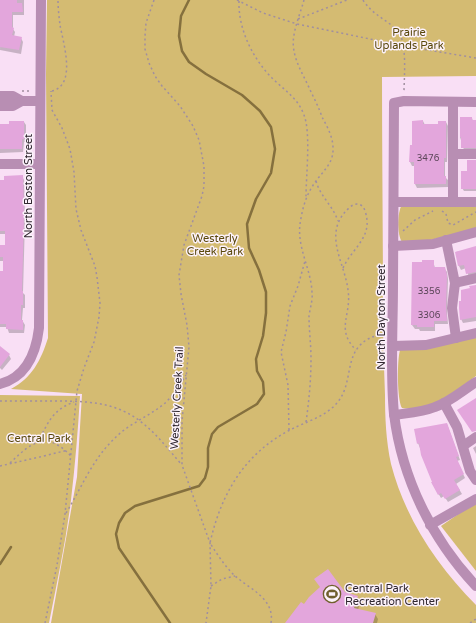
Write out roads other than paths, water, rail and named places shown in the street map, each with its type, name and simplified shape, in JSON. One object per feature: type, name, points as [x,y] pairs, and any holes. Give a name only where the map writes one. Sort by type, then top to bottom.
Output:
[{"type":"street","name":"North Boston Street","points":[[0,384],[11,381],[25,368],[38,343],[41,0]]},
{"type":"street","points":[[0,96],[13,96],[22,101],[40,101]]},
{"type":"street","points":[[0,106],[13,106],[22,101]]},
{"type":"street","points":[[453,202],[453,102],[476,102]]},
{"type":"street","name":"North Dayton Street","points":[[453,102],[394,103],[393,393],[394,414],[402,455],[410,480],[430,525],[453,560],[476,586]]},
{"type":"street","points":[[453,154],[476,154]]},
{"type":"street","points":[[0,164],[40,164]]},
{"type":"street","points":[[394,202],[476,202]]},
{"type":"street","points":[[393,246],[425,245],[476,232]]},
{"type":"street","points":[[446,240],[455,284],[452,308],[456,338]]},
{"type":"street","points":[[455,284],[476,278]]},
{"type":"street","points":[[393,346],[426,345],[476,332]]},
{"type":"street","points":[[394,414],[426,410],[444,404],[476,382]]},
{"type":"street","points":[[444,404],[457,427],[470,472],[476,480]]},
{"type":"street","points":[[463,446],[476,437]]},
{"type":"street","points":[[430,525],[476,499]]},
{"type":"waterway","points":[[170,623],[119,548],[116,534],[119,523],[125,513],[135,506],[199,486],[205,478],[208,467],[208,448],[212,434],[218,427],[257,404],[264,394],[263,382],[257,371],[256,359],[263,336],[266,313],[266,292],[259,270],[249,248],[247,224],[256,199],[271,173],[275,149],[271,127],[260,111],[242,95],[206,74],[189,62],[182,51],[179,36],[181,16],[189,0]]},
{"type":"waterway","points":[[0,564],[11,547]]},
{"type":"place","name":"Central Park Recreation Center","points":[[332,594]]},
{"type":"park label","name":"Prairie Uplands Park","points":[[409,38]]},
{"type":"park label","name":"Westerly Creek Park","points":[[215,244]]},
{"type":"park label","name":"Central Park","points":[[39,438]]}]
